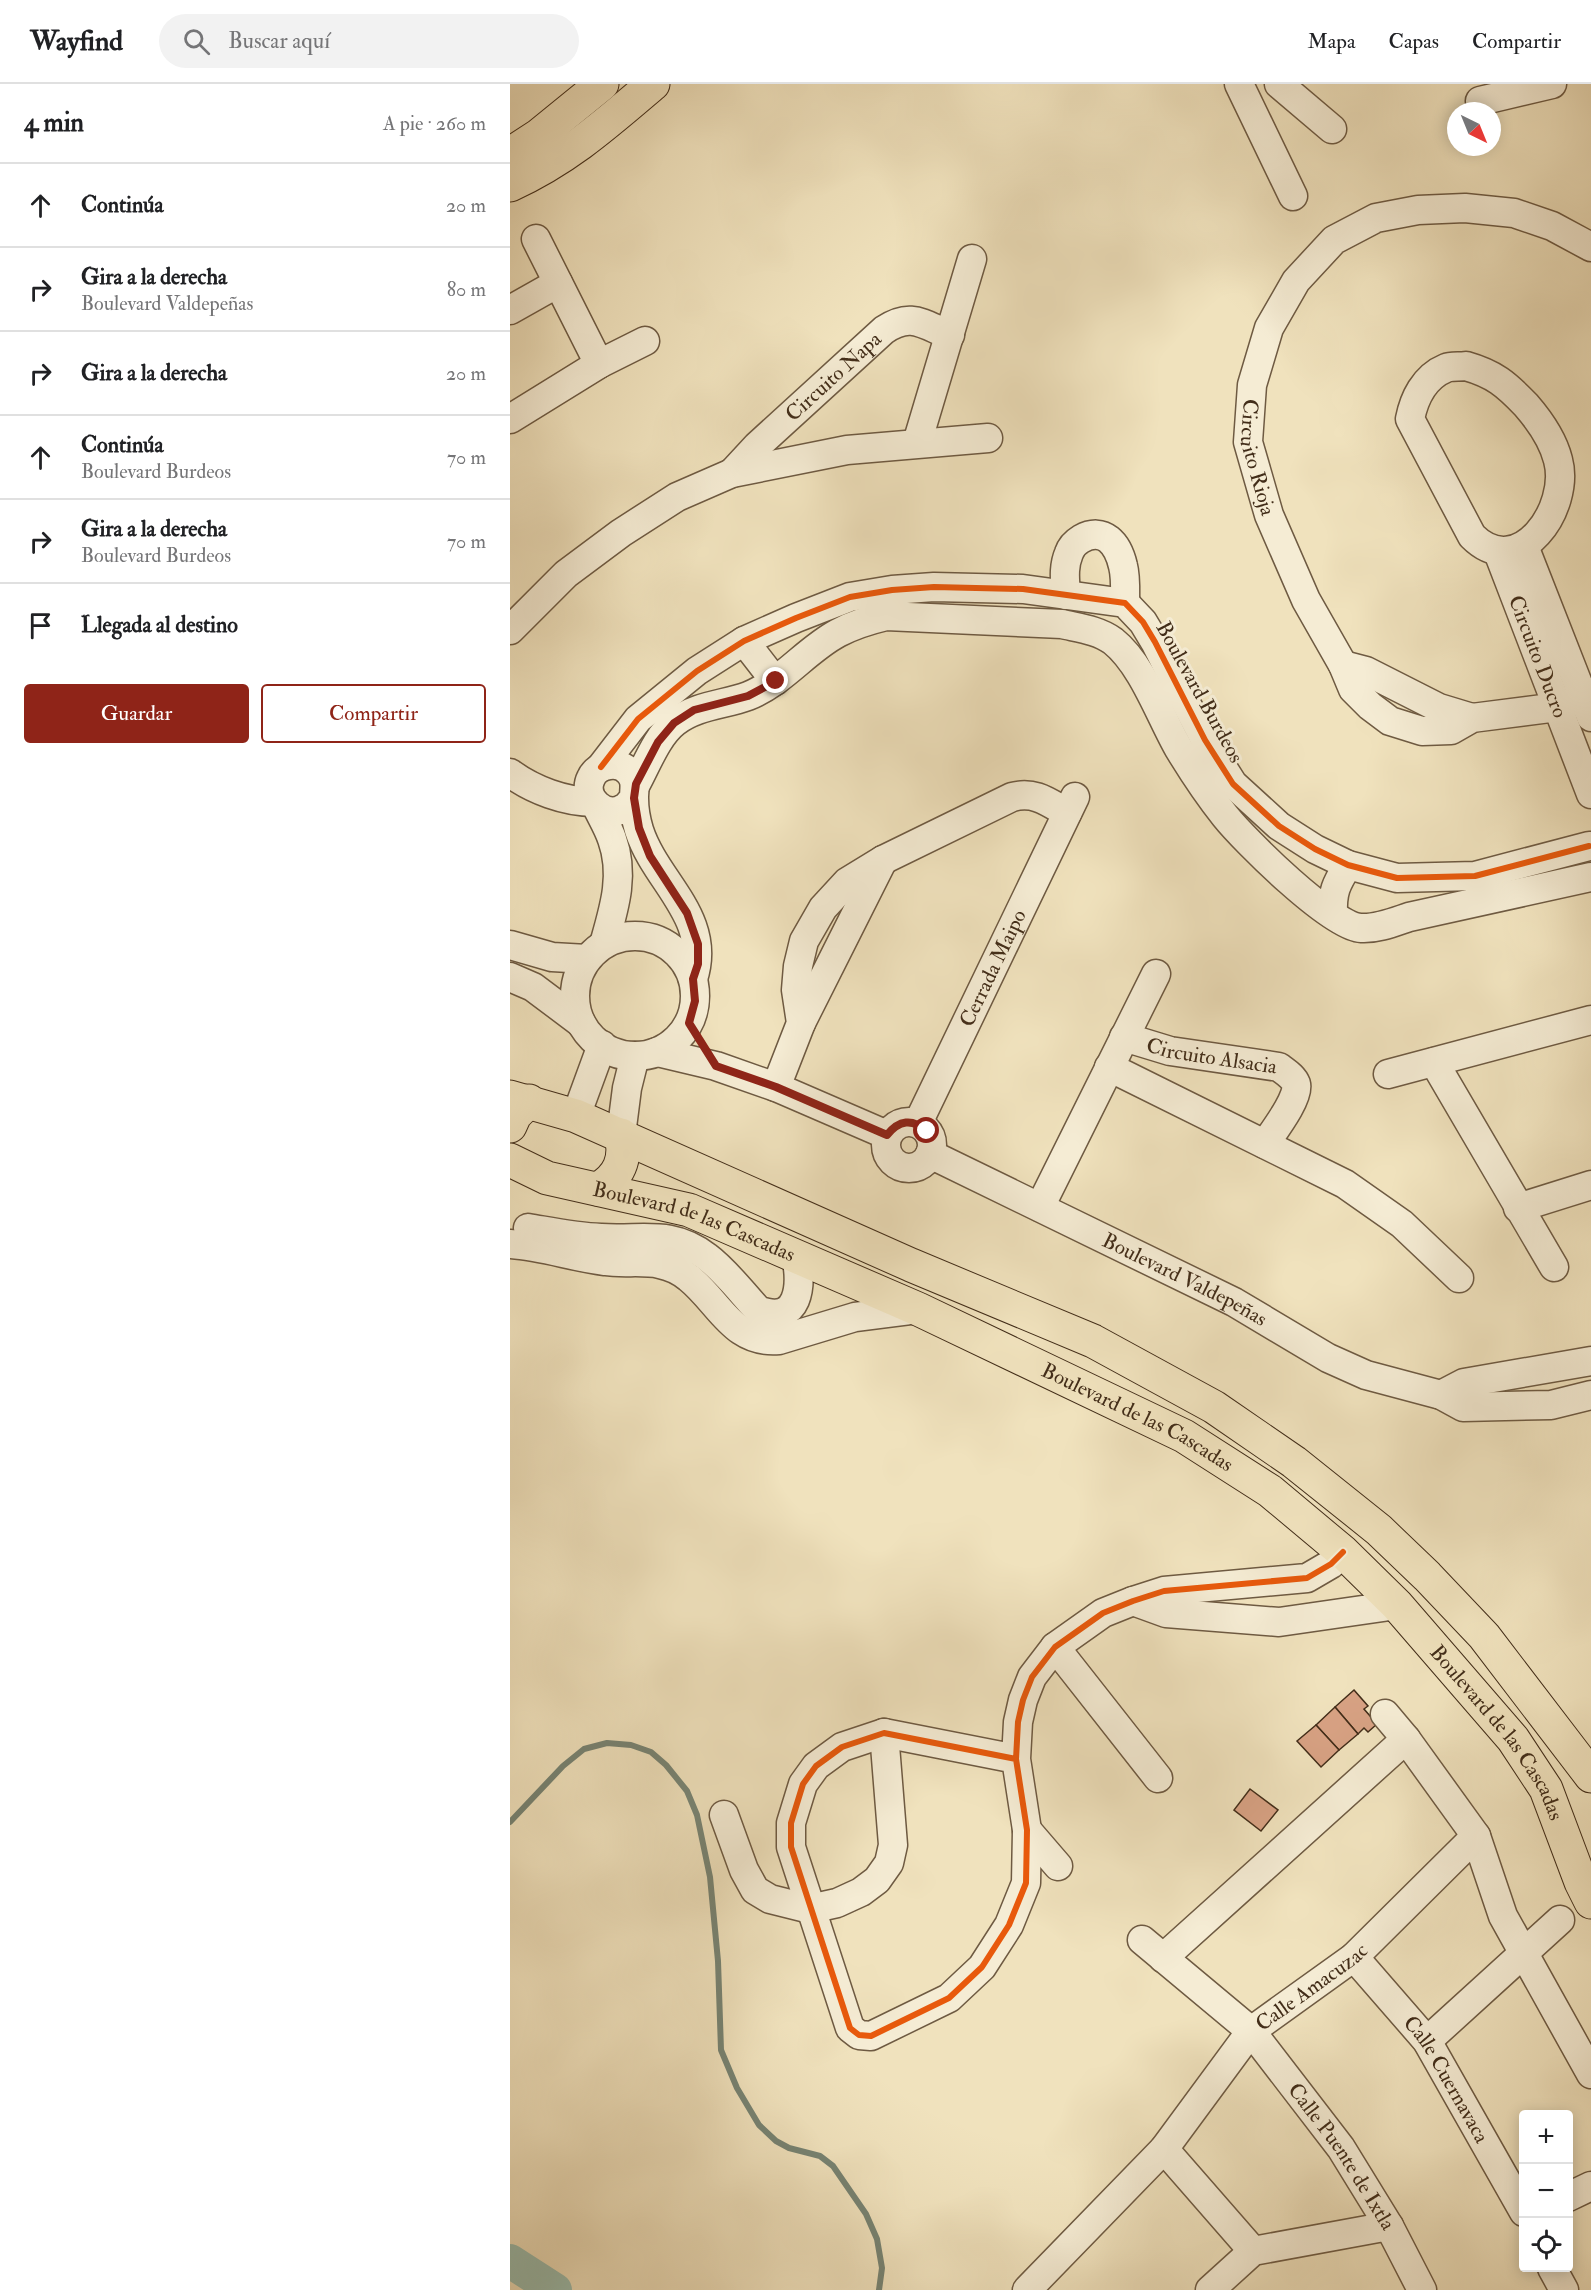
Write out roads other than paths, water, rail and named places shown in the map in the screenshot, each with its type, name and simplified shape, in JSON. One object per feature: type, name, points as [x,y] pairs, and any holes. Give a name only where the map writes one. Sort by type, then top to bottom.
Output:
[{"type":"main road","points":[[510,154],[538,136],[602,84]]},
{"type":"main road","points":[[510,185],[537,173],[572,151],[653,84]]},
{"type":"main road","name":"Boulevard de las Cascadas","points":[[516,1108],[576,1116],[621,1135],[911,1264],[1093,1341],[1214,1407],[1294,1462],[1379,1530],[1427,1576],[1484,1636],[1591,1776]]},
{"type":"main road","points":[[598,1189],[613,1178],[622,1162],[621,1135]]},
{"type":"main road","name":"Boulevard de las Cascadas","points":[[510,1160],[547,1178],[689,1210],[918,1309],[1184,1437],[1270,1491],[1343,1552],[1397,1605],[1513,1738],[1581,1843],[1591,1902]]},
{"type":"street","points":[[1239,84],[1293,196]]},
{"type":"street","points":[[1280,84],[1332,129]]},
{"type":"street","points":[[1480,101],[1552,84]]},
{"type":"street","name":"Circuito Rioja","points":[[1581,704],[1472,718],[1451,730],[1422,731],[1390,721],[1370,706],[1353,689],[1343,665],[1306,600],[1269,515],[1248,442],[1252,385],[1269,328],[1296,281],[1334,240],[1376,218],[1418,210],[1465,208],[1514,213],[1552,226],[1591,247]]},
{"type":"street","points":[[536,239],[599,364]]},
{"type":"street","points":[[917,443],[972,259]]},
{"type":"street","points":[[510,310],[558,283]]},
{"type":"street","name":"Circuito Napa","points":[[732,473],[757,446],[884,330],[896,322],[911,319],[950,335]]},
{"type":"street","points":[[510,419],[599,364],[645,341]]},
{"type":"street","points":[[1466,366],[1486,372],[1507,385],[1530,410],[1549,437],[1558,461],[1560,482],[1557,502],[1550,517],[1511,549],[1484,547],[1472,536],[1410,419],[1414,401],[1425,384],[1446,368],[1466,366]]},
{"type":"street","points":[[928,411],[958,439]]},
{"type":"street","name":"Circuito Napa","points":[[510,630],[566,574],[621,533],[677,497],[732,473],[847,450],[988,438]]},
{"type":"street","points":[[595,788],[638,719],[697,671],[744,641],[796,618],[850,597],[934,587],[1023,589],[1066,595],[1125,603],[1124,567],[1112,542],[1101,534],[1089,535],[1077,542],[1070,550],[1065,564],[1066,595]]},
{"type":"street","name":"Circuito Ducro","points":[[1511,549],[1581,704],[1591,794]]},
{"type":"street","name":"Boulevard Burdeos","points":[[1125,603],[1143,622],[1205,740],[1233,784],[1279,826],[1315,849],[1348,865],[1397,878],[1474,876],[1590,852]]},
{"type":"street","name":"Boulevard Burdeos","points":[[635,791],[658,742],[674,723],[694,710],[748,696],[776,681],[837,633],[863,622],[886,616],[1062,624],[1104,635],[1115,643],[1135,667],[1180,750],[1226,817],[1296,888],[1344,922],[1359,928],[1381,925],[1591,877]]},
{"type":"street","points":[[744,641],[776,681]]},
{"type":"street","points":[[1148,691],[1173,676]]},
{"type":"street","points":[[595,788],[615,764],[629,771],[635,791],[639,828],[650,856],[687,913],[698,944],[698,964],[693,979]]},
{"type":"street","points":[[510,773],[537,788],[595,788]]},
{"type":"street","points":[[595,788],[609,812],[624,809],[635,791]]},
{"type":"street","points":[[581,1023],[575,1001],[577,979],[596,952],[618,888],[618,861],[595,788]]},
{"type":"street","name":"Cerrada Maipo","points":[[776,1087],[801,1023],[883,860],[1012,797],[1025,794],[1071,805],[918,1123]]},
{"type":"street","points":[[1333,914],[1332,895],[1348,865]]},
{"type":"street","points":[[510,945],[552,957],[596,952],[625,936],[647,936],[667,944],[684,959],[693,979],[695,1001],[689,1023],[676,1040],[646,1054],[627,1088],[621,1135]]},
{"type":"street","name":"Circuito Alsacia","points":[[1040,1207],[1155,974]]},
{"type":"street","points":[[510,977],[533,987],[581,1023],[594,1040],[613,1052],[646,1054],[716,1066],[776,1087],[887,1135]]},
{"type":"street","points":[[1388,1074],[1591,1020]]},
{"type":"street","points":[[689,1023],[716,1066]]},
{"type":"street","name":"Circuito Alsacia","points":[[1124,1037],[1170,1051],[1279,1067],[1290,1075],[1296,1085],[1295,1096],[1265,1144]]},
{"type":"street","points":[[576,1116],[602,1045]]},
{"type":"street","points":[[1434,1062],[1554,1267]]},
{"type":"street","name":"Circuito Alsacia","points":[[1109,1067],[1354,1191],[1402,1224],[1459,1278]]},
{"type":"street","points":[[906,1121],[918,1123],[927,1131],[932,1142],[930,1154],[924,1162],[915,1167],[904,1168],[895,1164],[888,1156],[885,1146],[887,1135],[895,1126],[906,1121]]},
{"type":"street","name":"Boulevard Valdepeñas","points":[[930,1154],[1234,1302],[1328,1358],[1366,1375],[1441,1395],[1463,1407],[1551,1404],[1591,1395]]},
{"type":"street","points":[[1518,1209],[1591,1185]]},
{"type":"street","points":[[510,1226],[600,1238],[646,1236],[673,1240],[707,1257],[758,1310],[765,1313],[787,1309],[798,1297],[800,1281],[796,1256]]},
{"type":"street","points":[[510,1244],[609,1262],[650,1262],[670,1267],[696,1284],[739,1330],[756,1339],[768,1341],[779,1340],[855,1317],[918,1309]]},
{"type":"street","points":[[1441,1395],[1464,1383],[1590,1366]]},
{"type":"street","points":[[1016,1760],[884,1733],[842,1748],[816,1766],[803,1784],[791,1823],[791,1847],[850,2028],[859,2035],[871,2036],[949,1998],[982,1967],[1009,1925],[1026,1883],[1027,1830],[1016,1760],[1018,1722],[1032,1677],[1055,1647],[1103,1613],[1133,1601],[1164,1591],[1307,1578],[1331,1564],[1343,1552]]},
{"type":"street","points":[[1133,1601],[1166,1613],[1279,1622],[1397,1605]]},
{"type":"street","points":[[1055,1647],[1158,1778]]},
{"type":"street","points":[[1385,1714],[1406,1739],[1476,1836],[1503,1916],[1522,1954],[1591,2074]]},
{"type":"street","points":[[724,1815],[744,1870],[755,1890],[770,1899],[810,1909],[837,1903],[861,1892],[877,1880],[889,1863],[893,1845],[884,1733]]},
{"type":"street","name":"Calle Puente de Ixtla","points":[[1406,1739],[1152,1949],[1251,2031],[1341,2148],[1389,2226],[1422,2290]]},
{"type":"street","points":[[1027,1830],[1058,1866]]},
{"type":"street","name":"Calle Amacuzac","points":[[1027,2290],[1164,2149],[1251,2031],[1354,1957],[1476,1836]]},
{"type":"street","points":[[1427,2040],[1560,1920]]},
{"type":"street","name":"Calle Cuernavaca","points":[[1354,1957],[1427,2040],[1519,2203]]},
{"type":"street","points":[[1164,2149],[1253,2251]]},
{"type":"street","points":[[1573,2195],[1591,2186]]},
{"type":"street","points":[[1210,2290],[1253,2251],[1389,2226]]},
{"type":"street","points":[[1554,2272],[1564,2290]]},
{"type":"waterway","points":[[510,1822],[563,1766],[584,1749],[607,1743],[631,1745],[651,1752],[666,1765],[687,1791],[697,1815],[710,1877],[718,1961],[721,2050],[737,2088],[759,2125],[776,2141],[789,2148],[820,2156],[833,2166],[866,2214],[877,2239],[882,2268],[879,2290]]},
{"type":"waterway","points":[[510,2261],[555,2290]]}]
